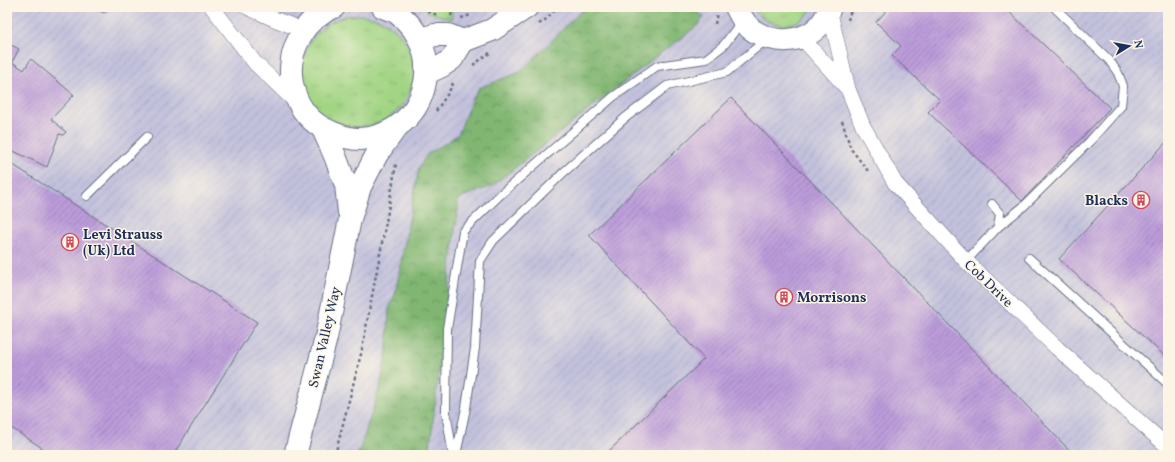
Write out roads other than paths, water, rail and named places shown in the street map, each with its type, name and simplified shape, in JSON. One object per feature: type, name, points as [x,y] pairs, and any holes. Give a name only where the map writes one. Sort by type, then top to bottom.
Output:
[{"type":"street","points":[[212,7],[256,63],[300,106],[310,119],[323,129],[341,136],[360,139],[378,136],[396,128],[410,116],[419,103],[425,88],[427,72],[425,55],[416,34],[396,13],[383,7]]},
{"type":"street","points":[[247,7],[274,20],[311,20]]},
{"type":"street","points":[[300,106],[292,87],[290,67],[294,48],[311,20],[329,8],[334,7]]},
{"type":"street","points":[[740,14],[753,31],[768,39],[785,41],[802,38],[813,31],[823,21],[829,8]]},
{"type":"street","name":"Cob Drive","points":[[829,8],[848,89],[863,126],[895,183],[966,262],[1057,348],[1168,448]]},
{"type":"street","points":[[427,72],[442,66],[452,59],[463,41],[532,16]]},
{"type":"street","points":[[416,34],[448,35],[463,41]]},
{"type":"street","name":"Cob Drive","points":[[802,38],[848,89]]},
{"type":"street","name":"Swan Valley Way","points":[[295,455],[326,338],[350,219],[360,187],[377,154],[396,128]]},
{"type":"street","name":"Swan Valley Way","points":[[323,129],[346,185],[350,219]]},
{"type":"lane","points":[[404,7],[416,34]]},
{"type":"lane","points":[[966,262],[998,226],[1024,206],[1090,141],[1121,106],[1123,86],[1118,73],[1109,60],[1054,7]]},
{"type":"lane","points":[[455,455],[446,412],[447,329],[463,231],[501,194],[613,97],[657,66],[706,59],[724,45],[740,14]]},
{"type":"lane","points":[[455,455],[466,408],[475,348],[480,261],[493,242],[564,172],[620,122],[667,86],[727,72],[768,39]]},
{"type":"lane","points":[[87,196],[147,137]]},
{"type":"lane","points":[[992,204],[1000,214],[998,226]]},
{"type":"lane","points":[[1029,258],[1168,384]]},
{"type":"place","name":"Blacks","points":[[1141,200]]},
{"type":"place","name":"Levi Strauss (Uk) Ltd","points":[[70,242]]},
{"type":"place","name":"Morrisons","points":[[784,297]]}]
